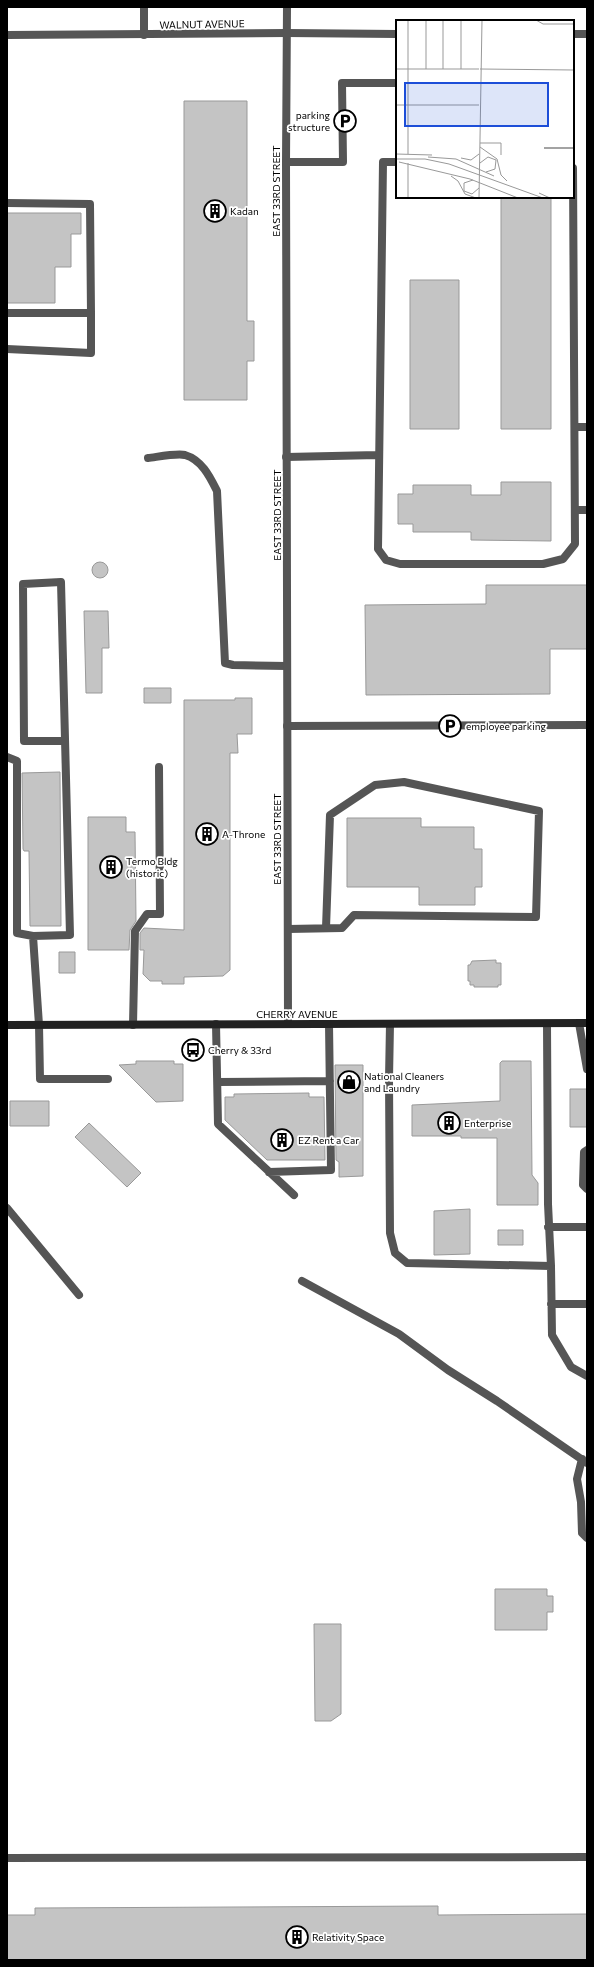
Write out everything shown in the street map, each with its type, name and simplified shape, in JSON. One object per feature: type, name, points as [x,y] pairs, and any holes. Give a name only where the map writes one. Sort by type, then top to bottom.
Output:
[{"type":"main road","name":"CHERRY AVENUE","points":[[7,1025],[583,1023]]},
{"type":"street","points":[[144,7],[144,35]]},
{"type":"street","name":"EAST 33RD STREET","points":[[287,7],[286,457],[288,1024]]},
{"type":"street","name":"WALNUT AVENUE","points":[[7,35],[287,33],[396,34]]},
{"type":"street","points":[[574,34],[587,34]]},
{"type":"street","points":[[286,162],[343,162],[342,83],[396,83]]},
{"type":"street","points":[[396,162],[383,162],[378,455],[378,549],[386,560],[400,564],[543,564],[563,559],[575,544],[573,198]]},
{"type":"street","points":[[7,203],[90,204],[91,353],[7,349]]},
{"type":"street","points":[[7,313],[91,313]]},
{"type":"street","points":[[575,427],[587,427]]},
{"type":"street","points":[[148,458],[184,455],[197,462],[209,474],[217,491],[225,663],[233,665],[287,666]]},
{"type":"street","points":[[286,457],[378,455]]},
{"type":"street","points":[[575,510],[587,510]]},
{"type":"street","points":[[7,757],[17,761],[17,933],[33,936],[70,935],[61,582],[23,584],[24,741],[64,741]]},
{"type":"street","points":[[287,726],[587,724]]},
{"type":"street","points":[[133,1025],[135,931],[146,914],[160,914],[158,767]]},
{"type":"street","points":[[288,929],[342,928],[354,915],[536,917],[539,811],[404,782],[375,785],[330,815],[326,928]]},
{"type":"street","points":[[33,936],[39,1025],[40,1079],[108,1078]]},
{"type":"street","points":[[583,1023],[587,1069]]},
{"type":"street","points":[[216,1024],[218,1124],[294,1195]]},
{"type":"street","points":[[269,1172],[331,1170],[329,1024]]},
{"type":"street","points":[[390,1024],[388,1079],[390,1233],[395,1253],[407,1264],[551,1266]]},
{"type":"street","points":[[546,1024],[548,1227],[551,1266],[552,1334],[571,1367],[587,1376]]},
{"type":"street","points":[[218,1082],[330,1081]]},
{"type":"street","points":[[587,1150],[584,1152],[582,1185],[587,1189]]},
{"type":"street","points":[[7,1208],[79,1295]]},
{"type":"street","points":[[548,1227],[587,1227]]},
{"type":"street","points":[[302,1281],[399,1334],[448,1370],[497,1401],[584,1461],[577,1479],[584,1502],[582,1533],[587,1538]]},
{"type":"street","points":[[551,1304],[587,1304]]},
{"type":"street","points":[[7,1858],[587,1857]]},
{"type":"building","name":"Kadan","points":[[184,101],[247,101],[247,321],[254,321],[254,361],[247,361],[247,400],[184,400]]},
{"type":"building","points":[[501,198],[551,198],[551,429],[501,429]]},
{"type":"building","points":[[7,213],[81,213],[81,234],[71,234],[71,267],[55,267],[55,303],[7,303]]},
{"type":"building","points":[[410,280],[459,280],[459,429],[410,429]]},
{"type":"building","points":[[501,482],[551,482],[551,541],[471,540],[471,532],[413,532],[413,524],[398,524],[398,494],[413,494],[413,485],[471,485],[471,495],[501,495]]},
{"type":"building","points":[[97,562],[103,562],[108,567],[106,576],[103,578],[97,578],[92,573],[92,567]]},
{"type":"building","points":[[486,585],[587,585],[587,649],[550,649],[550,694],[366,695],[365,605],[486,604]]},
{"type":"building","points":[[84,611],[108,611],[109,648],[102,648],[102,693],[86,693]]},
{"type":"building","points":[[144,688],[171,688],[171,703],[144,703]]},
{"type":"building","name":"A-Throne","points":[[235,698],[252,698],[252,734],[237,734],[238,753],[230,753],[230,970],[223,976],[184,977],[184,984],[162,984],[162,981],[150,981],[143,974],[144,950],[140,950],[140,933],[144,928],[184,930],[184,700],[235,700]]},
{"type":"building","points":[[60,772],[61,926],[30,926],[29,851],[24,851],[23,849],[22,773]]},
{"type":"building","name":"Termo Bldg (historic)","points":[[88,817],[126,817],[126,832],[135,832],[136,921],[130,930],[129,950],[88,950]]},
{"type":"building","points":[[347,818],[421,818],[421,827],[474,827],[474,849],[482,849],[482,887],[475,887],[475,905],[419,905],[419,887],[347,887]]},
{"type":"building","points":[[59,952],[75,952],[75,973],[59,973]]},
{"type":"building","points":[[496,960],[496,963],[501,963],[501,985],[498,985],[498,987],[474,987],[474,985],[470,985],[470,981],[468,981],[468,965],[470,965],[472,961]]},
{"type":"building","points":[[136,1061],[174,1061],[174,1064],[183,1064],[183,1101],[156,1102],[119,1065],[136,1064]]},
{"type":"building","points":[[502,1061],[531,1061],[532,1175],[538,1183],[538,1205],[497,1205],[497,1138],[412,1136],[412,1105],[500,1101],[500,1063]]},
{"type":"building","points":[[335,1065],[363,1065],[363,1176],[339,1177],[339,1162],[336,1160]]},
{"type":"building","points":[[570,1089],[587,1089],[587,1127],[570,1127]]},
{"type":"building","name":"EZ Rent a Car","points":[[309,1093],[309,1097],[324,1097],[325,1160],[267,1160],[225,1120],[225,1097],[234,1097],[234,1094]]},
{"type":"building","points":[[10,1101],[49,1101],[49,1126],[10,1126]]},
{"type":"building","points":[[89,1123],[141,1173],[127,1187],[75,1137]]},
{"type":"building","points":[[470,1209],[470,1254],[434,1255],[434,1211]]},
{"type":"building","points":[[498,1230],[523,1230],[523,1245],[498,1245]]},
{"type":"building","points":[[495,1589],[547,1589],[547,1596],[553,1596],[553,1612],[547,1612],[547,1630],[495,1630]]},
{"type":"building","points":[[314,1624],[341,1624],[341,1714],[331,1721],[315,1721]]},
{"type":"building","name":"Relativity Space","points":[[438,1906],[438,1915],[587,1914],[587,1960],[7,1960],[7,1915],[35,1915],[35,1908]]},
{"type":"place","name":"parking structure","points":[[345,121]]},
{"type":"place","name":"Kadan","points":[[215,211]]},
{"type":"place","name":"employee parking","points":[[450,726]]},
{"type":"place","name":"A-Throne","points":[[207,834]]},
{"type":"place","name":"Termo Bldg (historic)","points":[[111,867]]},
{"type":"place","name":"Cherry & 33rd","points":[[193,1050]]},
{"type":"place","name":"National Cleaners and Laundry","points":[[349,1082]]},
{"type":"place","name":"Enterprise","points":[[449,1123]]},
{"type":"place","name":"EZ Rent a Car","points":[[282,1140]]},
{"type":"place","name":"Relativity Space","points":[[297,1937]]}]
